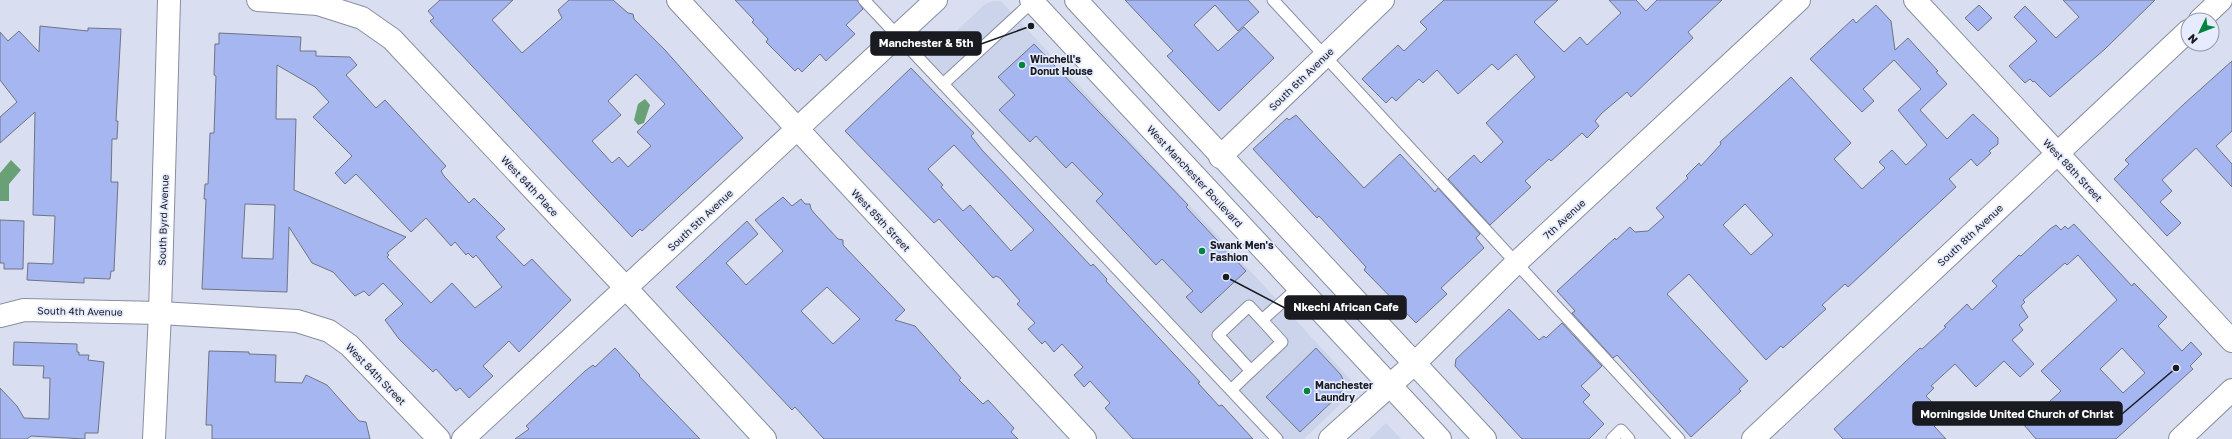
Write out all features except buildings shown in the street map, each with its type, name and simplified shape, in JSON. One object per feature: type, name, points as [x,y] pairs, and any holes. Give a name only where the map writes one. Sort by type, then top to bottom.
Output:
[{"type":"street","name":"South Byrd Avenue","points":[[154,439],[160,313],[169,0]]},
{"type":"street","name":"West 84th Place","points":[[258,0],[318,4],[362,18],[392,39],[626,288],[765,439]]},
{"type":"street","name":"West 85th Street","points":[[678,0],[1085,439]]},
{"type":"street","name":"South 5th Avenue","points":[[463,439],[936,0]]},
{"type":"street","name":"South 6th Avenue","points":[[1220,157],[1382,0]]},
{"type":"street","name":"7th Avenue","points":[[1342,435],[1390,384],[1414,363],[1516,263],[1799,0]]},
{"type":"street","name":"West 88th Street","points":[[1915,0],[2232,341]]},
{"type":"street","points":[[2208,12],[2221,0]]},
{"type":"street","name":"West Manchester Boulevard","points":[[1032,1],[1440,439]]},
{"type":"street","points":[[1079,1],[1220,157],[1485,439]]},
{"type":"street","name":"South 8th Avenue","points":[[1753,439],[2180,39]]},
{"type":"street","name":"South 4th Avenue","points":[[0,316],[24,310],[160,313]]},
{"type":"street","name":"West 84th Street","points":[[160,313],[298,321],[329,331],[349,345],[439,439]]},
{"type":"street","points":[[2180,439],[2232,390]]},
{"type":"lane","points":[[864,0],[1277,439]]},
{"type":"lane","points":[[1273,0],[1679,439]]},
{"type":"lane","points":[[943,84],[1032,1]]},
{"type":"lane","points":[[1262,320],[1299,287]]},
{"type":"lane","points":[[1231,390],[1282,342],[1249,306],[1218,335],[1251,371]]},
{"type":"lane","points":[[1612,439],[1621,430],[1629,439]]},
{"type":"shaded area","points":[[993,1],[1001,1],[1351,380],[1351,394],[1304,439],[1282,439],[926,60],[985,4]]},
{"type":"shaded area","points":[[645,99],[650,105],[644,123],[638,125],[634,120],[638,104]]},
{"type":"shaded area","points":[[11,160],[21,170],[9,184],[9,201],[0,201],[0,173]]},
{"type":"shaded area","points":[[1386,423],[1401,439],[1369,439]]},
{"type":"place","name":"Manchester & 5th","points":[[1031,26]]},
{"type":"place","name":"Winchell's Donut House","points":[[1022,65]]},
{"type":"place","name":"Swank Men's Fashion","points":[[1202,251]]},
{"type":"place","name":"Nkechi African Cafe","points":[[1226,277]]},
{"type":"place","name":"Morningside United Church of Christ","points":[[2176,368]]},
{"type":"place","name":"Manchester Laundry","points":[[1307,391]]}]
